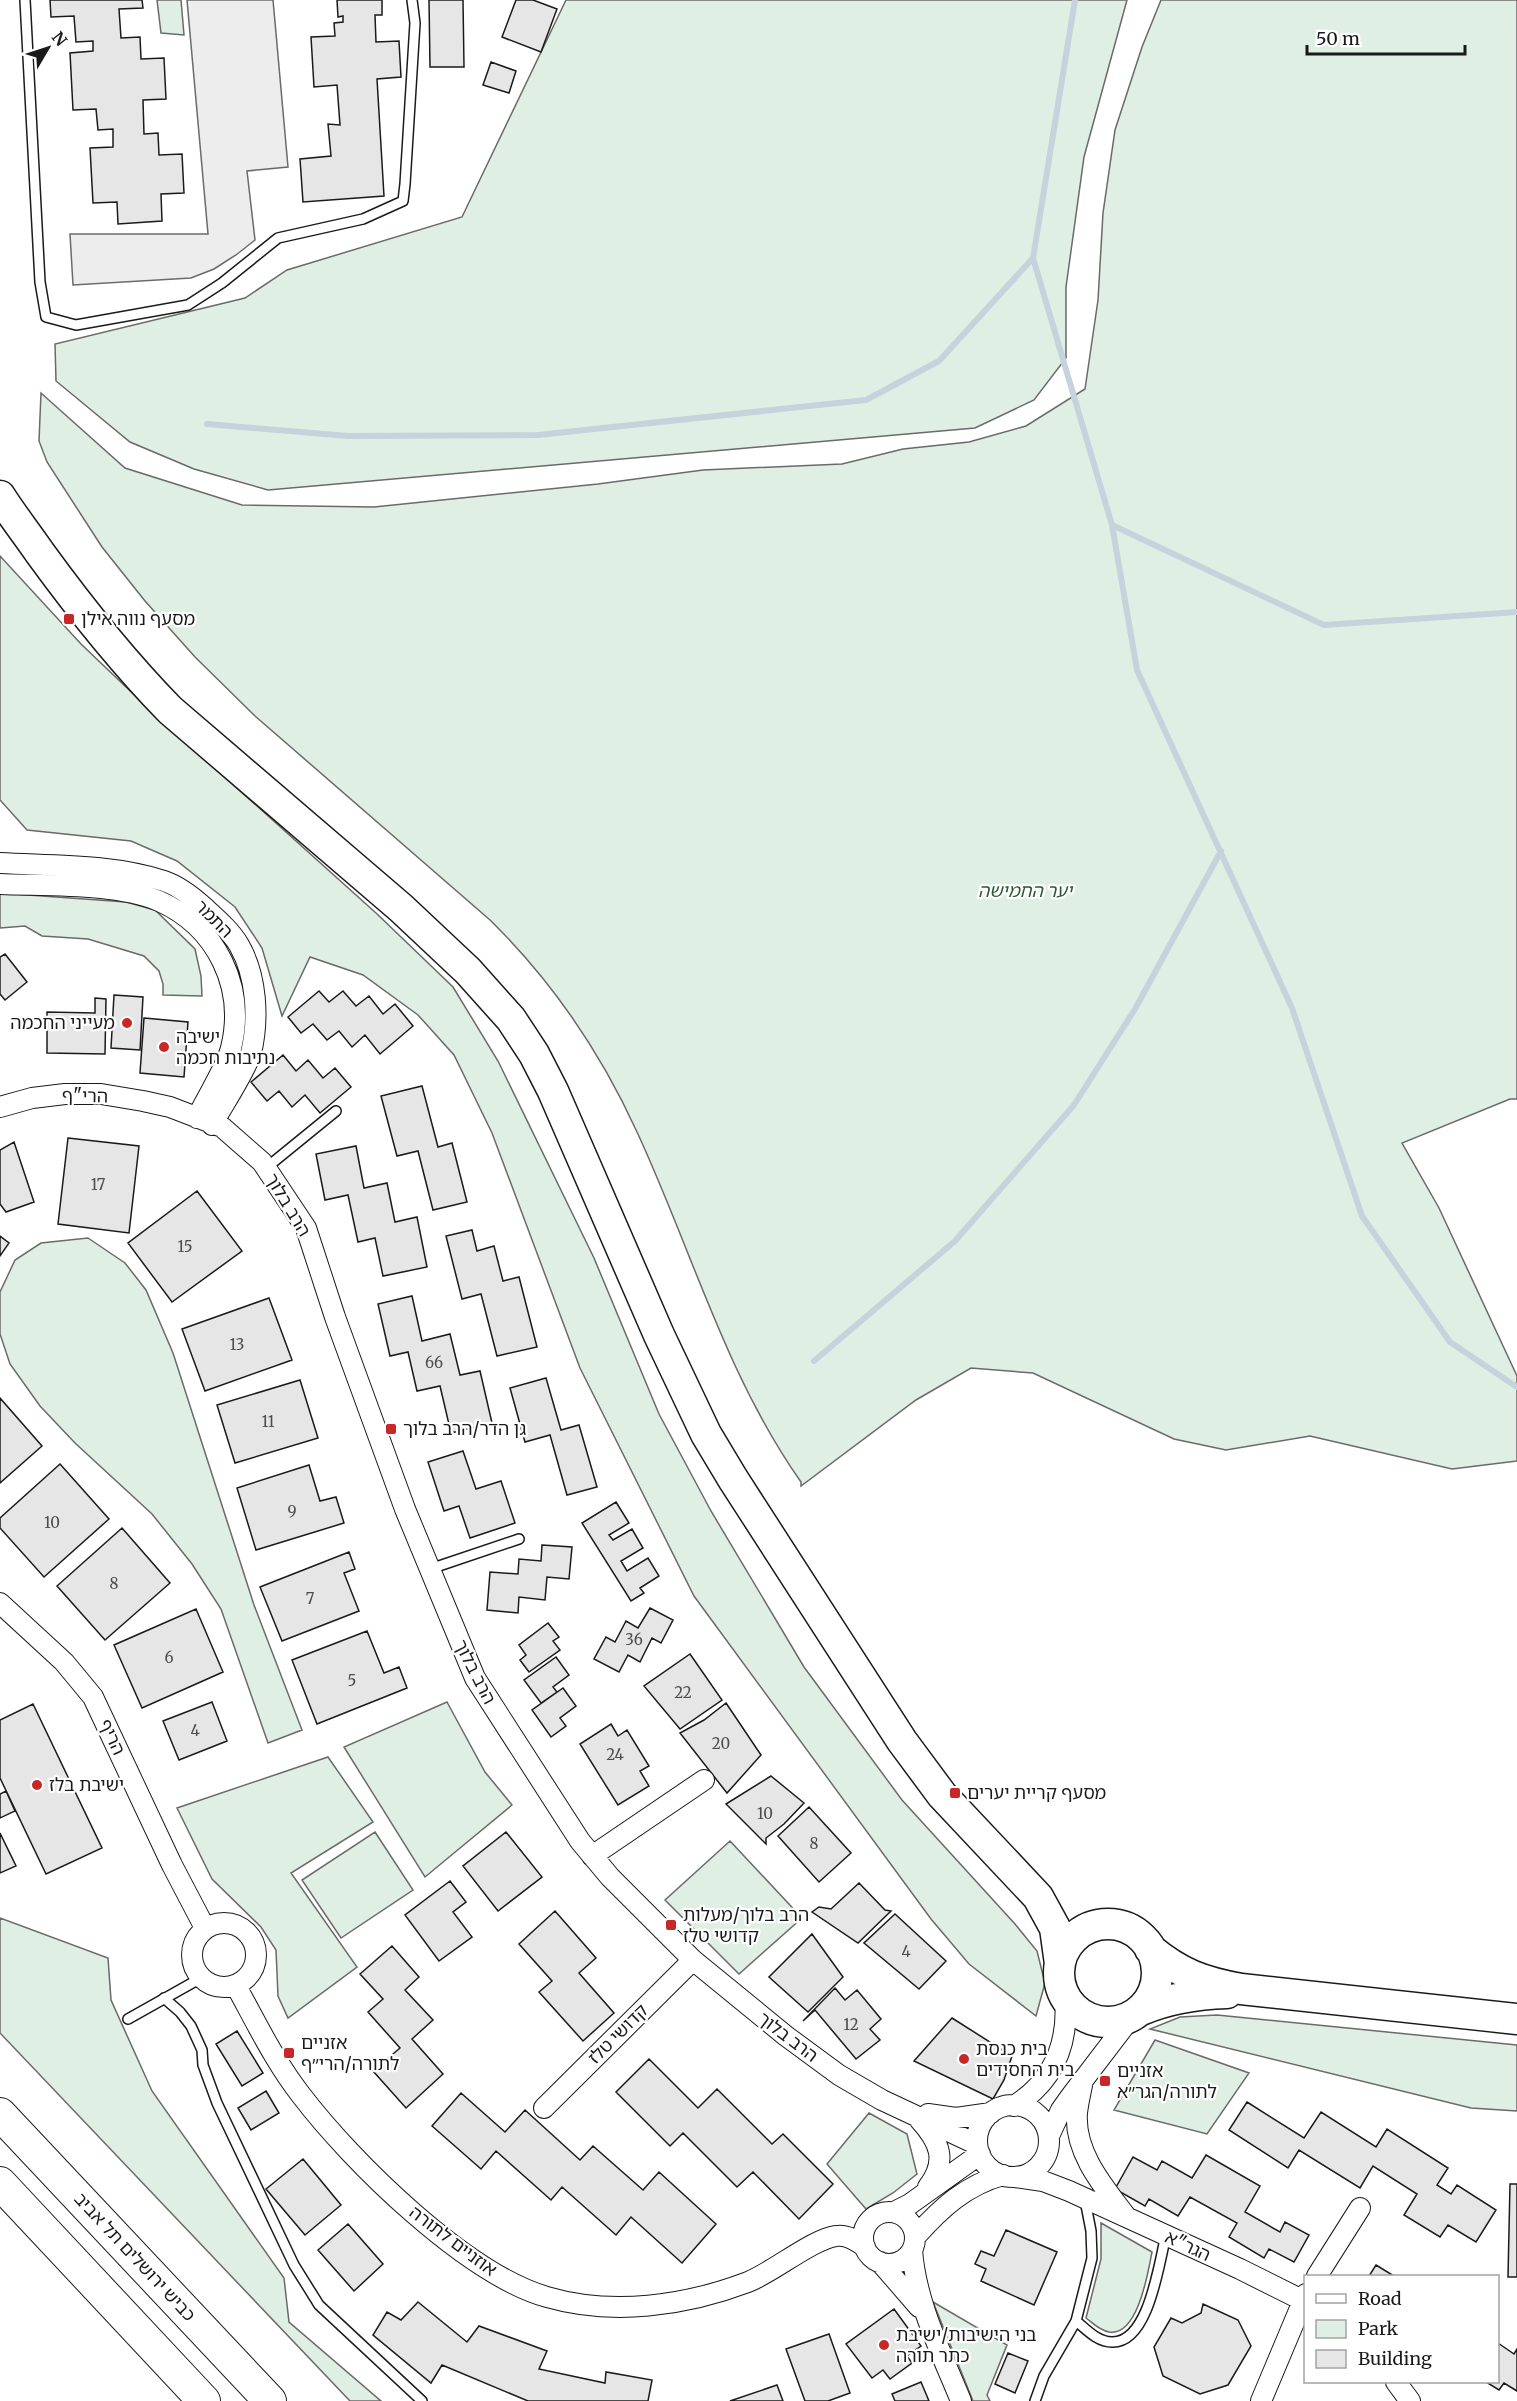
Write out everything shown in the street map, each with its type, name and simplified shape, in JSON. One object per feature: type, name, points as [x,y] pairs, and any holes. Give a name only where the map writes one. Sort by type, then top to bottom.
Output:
[{"type":"highway","name":"כביש ירושלים תל אביב","points":[[0,2114],[270,2401]]},
{"type":"highway","points":[[0,2183],[204,2401]]},
{"type":"main road","points":[[1,498],[70,594],[135,674],[170,710],[401,908],[468,971],[511,1019],[534,1054],[553,1090],[678,1378],[728,1470],[902,1741],[942,1795],[1038,1897],[1054,1928],[1060,1964],[1060,1981],[1065,1997],[1075,2009],[1088,2018],[1102,2022],[1118,2021],[1155,2004],[1201,1994],[1266,1991]]},
{"type":"main road","points":[[1021,1879],[1081,1918],[1125,1927],[1140,1936],[1168,1964],[1197,1979],[1241,1989],[1517,2019]]},
{"type":"main road","points":[[1060,1964],[1064,1951],[1077,1936],[1095,1926],[1108,1924]]},
{"type":"main road","points":[[1136,2013],[1151,1997],[1157,1981],[1156,1965],[1150,1948]]},
{"type":"street","name":"התמר","points":[[0,863],[96,868],[134,873],[166,882],[194,898],[219,920],[239,945],[251,975],[255,1004],[251,1054],[204,1121]]},
{"type":"street","name":"התמר","points":[[0,884],[95,888],[136,895],[158,901],[182,915],[204,934],[221,956],[231,981],[234,1005],[231,1049],[204,1121]]},
{"type":"street","name":"הרי\"ף","points":[[0,1107],[32,1098],[65,1094],[101,1094],[170,1107]]},
{"type":"street","name":"הרב בלוך","points":[[170,1107],[222,1127],[266,1168],[306,1228],[335,1317],[430,1569],[475,1678],[550,1796],[592,1856],[693,1960],[795,2043],[839,2075],[978,2149]]},
{"type":"street","name":"הריף","points":[[0,1603],[64,1662],[93,1696],[172,1865],[205,1928]]},
{"type":"street","points":[[592,1856],[704,1780]]},
{"type":"street","points":[[227,1922],[238,1925],[247,1932],[254,1941],[257,1960],[246,1980],[236,1986],[221,1988],[201,1978],[192,1958],[197,1936],[205,1928],[216,1923],[227,1922]]},
{"type":"street","name":"קדושי טלז","points":[[544,2108],[693,1960]]},
{"type":"street","name":"אוזניים לתורה","points":[[236,1986],[261,2033],[300,2094],[350,2153],[407,2206],[455,2246],[502,2278],[546,2297],[590,2306],[653,2306],[749,2282],[808,2249],[837,2236],[852,2238],[865,2247]]},
{"type":"street","points":[[1014,2106],[1030,2096],[1052,2069],[1064,2037],[1067,2018],[1065,1997]]},
{"type":"street","points":[[1049,2136],[1061,2110],[1136,2013]]},
{"type":"street","points":[[1083,2080],[1077,2116],[1081,2144],[1097,2178],[1126,2217]]},
{"type":"street","points":[[880,2262],[895,2263],[902,2260],[952,2199],[987,2180],[1026,2176],[1045,2160],[1049,2149],[1049,2136],[1045,2124],[1028,2108],[1006,2106],[991,2113],[983,2122],[978,2149],[987,2167],[1009,2176]]},
{"type":"street","name":"הרב בלוך","points":[[899,2108],[956,2118],[991,2113]]},
{"type":"street","points":[[917,2116],[931,2134],[940,2152],[940,2165],[936,2177],[921,2196]]},
{"type":"street","points":[[926,2316],[907,2291],[865,2247],[864,2232],[872,2218],[886,2212],[894,2212],[921,2196],[978,2149]]},
{"type":"street","name":"הגר\"א","points":[[1045,2160],[1059,2183],[1077,2194]]},
{"type":"street","name":"הגר\"א","points":[[1009,2176],[1042,2181],[1077,2194],[1304,2299]]},
{"type":"street","points":[[1318,2275],[1360,2208]]},
{"type":"street","points":[[894,2212],[908,2221],[914,2243],[918,2287],[926,2316],[961,2401]]},
{"type":"street","points":[[1261,2401],[1304,2299]]},
{"type":"street","points":[[1397,2383],[1410,2401]]},
{"type":"lane","points":[[25,0],[40,282],[46,317],[76,325],[188,305],[222,284],[278,238],[363,219],[403,201],[415,23],[412,0]]},
{"type":"lane","points":[[266,1168],[336,1111]]},
{"type":"lane","points":[[430,1569],[519,1539]]},
{"type":"lane","points":[[128,2019],[201,1978]]},
{"type":"lane","points":[[164,1998],[191,2026],[202,2050],[202,2065],[217,2103],[294,2265],[319,2305],[422,2401]]},
{"type":"lane","points":[[1035,2401],[1044,2376],[1076,2321],[1092,2258],[1091,2231],[1077,2194]]},
{"type":"lane","points":[[1076,2321],[1094,2337],[1111,2342],[1125,2339],[1135,2331],[1150,2302],[1166,2235]]},
{"type":"green space","points":[[157,0],[181,0],[184,35],[161,33]]},
{"type":"green space","points":[[566,0],[1127,0],[1084,157],[1066,287],[1066,358],[1034,400],[975,428],[268,490],[194,469],[130,442],[56,381],[55,344],[245,298],[287,270],[462,217]]},
{"type":"green space","name":"יער החמישה","points":[[1161,0],[1517,0],[1517,1099],[1510,1099],[1402,1143],[1439,1208],[1517,1376],[1517,1461],[1452,1469],[1310,1436],[1226,1450],[1174,1439],[1033,1373],[971,1368],[916,1400],[801,1486],[801,1482],[751,1399],[730,1355],[656,1176],[623,1103],[608,1074],[573,1019],[534,968],[490,920],[255,716],[195,657],[145,601],[102,547],[47,462],[39,441],[41,393],[125,468],[242,505],[374,507],[598,484],[703,470],[842,464],[903,449],[969,442],[1026,426],[1085,389],[1098,300],[1103,213],[1115,130],[1142,47]]},
{"type":"green space","points":[[0,556],[81,644],[149,709],[376,913],[453,987],[498,1061],[594,1258],[659,1414],[711,1511],[804,1667],[902,1800],[1037,1951],[1045,1983],[1036,2016],[969,1964],[931,1919],[694,1596],[580,1368],[492,1133],[454,1055],[418,1015],[363,975],[310,957],[282,1016],[262,948],[235,907],[177,861],[131,841],[27,830],[0,800]]},
{"type":"green space","points":[[0,893],[126,902],[155,910],[195,949],[201,976],[202,996],[163,995],[163,984],[159,971],[144,956],[88,939],[42,936],[25,926],[0,928]]},
{"type":"green space","points":[[88,1238],[125,1263],[146,1290],[173,1353],[254,1605],[302,1730],[268,1743],[221,1609],[192,1564],[152,1514],[75,1443],[40,1406],[10,1364],[0,1334],[0,1292],[15,1260],[41,1243]]},
{"type":"green space","points":[[447,1702],[485,1772],[512,1805],[425,1877],[344,1747]]},
{"type":"green space","points":[[328,1757],[373,1822],[291,1873],[357,1967],[288,2018],[278,1996],[276,1950],[261,1927],[212,1879],[177,1808]]},
{"type":"green space","points":[[375,1832],[413,1890],[341,1938],[302,1880]]},
{"type":"green space","points":[[730,1841],[802,1918],[739,1974],[665,1900]]},
{"type":"green space","points":[[0,1918],[108,1958],[111,2000],[152,2091],[284,2278],[289,2322],[381,2401],[350,2401],[0,2033]]},
{"type":"green space","points":[[1217,2015],[1517,2045],[1517,2111],[1471,2108],[1150,2029],[1180,2017]]},
{"type":"green space","points":[[1155,2040],[1249,2073],[1207,2134],[1114,2110]]},
{"type":"green space","points":[[869,2113],[907,2134],[917,2174],[893,2193],[866,2209],[827,2164]]},
{"type":"green space","points":[[1101,2223],[1152,2252],[1140,2301],[1127,2324],[1119,2331],[1105,2331],[1086,2318],[1101,2259]]},
{"type":"green space","points":[[933,2302],[1007,2345],[987,2395],[990,2401],[973,2401]]},
{"type":"shaded area","points":[[187,0],[273,0],[288,167],[247,171],[255,240],[214,269],[191,278],[73,285],[70,234],[208,234]]},
{"type":"building","points":[[50,0],[142,0],[143,8],[119,9],[121,38],[140,37],[141,59],[164,58],[166,99],[143,100],[144,134],[158,133],[159,155],[182,154],[184,193],[161,194],[162,221],[118,224],[117,202],[93,203],[90,148],[113,147],[113,129],[98,130],[96,109],[73,110],[70,53],[93,51],[93,41],[76,42],[74,16],[51,17]]},
{"type":"building","points":[[337,0],[382,0],[382,15],[375,15],[376,42],[399,41],[401,77],[377,79],[384,196],[303,202],[300,159],[331,156],[328,124],[340,125],[337,85],[314,87],[311,37],[335,36],[334,23],[343,22],[343,16],[338,17]]},
{"type":"building","points":[[429,0],[463,0],[464,67],[430,67]]},
{"type":"building","points":[[516,0],[533,0],[557,9],[541,52],[502,37]]},
{"type":"building","points":[[491,62],[516,71],[509,93],[483,85]]},
{"type":"building","points":[[5,954],[27,982],[5,1000],[0,994],[0,957]]},
{"type":"building","points":[[319,991],[329,1002],[343,991],[356,1006],[369,996],[383,1014],[395,1004],[413,1026],[380,1054],[365,1035],[352,1047],[339,1031],[327,1040],[313,1024],[301,1033],[288,1017]]},
{"type":"building","name":"מעייני החכמה","points":[[114,995],[143,997],[140,1050],[111,1048]]},
{"type":"building","points":[[95,998],[106,999],[105,1054],[47,1053],[47,1012],[95,1013]]},
{"type":"building","name":"ישיבה נתיבות חכמה","points":[[144,1018],[188,1022],[184,1077],[140,1073]]},
{"type":"building","points":[[283,1055],[296,1071],[308,1060],[323,1078],[335,1068],[351,1087],[320,1113],[305,1095],[292,1107],[279,1091],[267,1101],[251,1082]]},
{"type":"building","points":[[422,1086],[438,1147],[452,1143],[467,1202],[433,1210],[418,1151],[397,1156],[381,1096]]},
{"type":"building","points":[[68,1138],[139,1146],[129,1233],[58,1224]]},
{"type":"building","points":[[14,1142],[34,1202],[6,1212],[0,1204],[0,1150]]},
{"type":"building","points":[[356,1146],[364,1188],[387,1183],[395,1222],[417,1217],[427,1267],[383,1276],[375,1238],[358,1242],[348,1195],[325,1200],[316,1154]]},
{"type":"building","points":[[197,1191],[242,1251],[172,1302],[128,1243]]},
{"type":"building","points":[[472,1230],[477,1251],[494,1246],[503,1281],[519,1277],[537,1347],[497,1356],[481,1294],[462,1299],[446,1236]]},
{"type":"building","points":[[0,1236],[9,1243],[0,1256]]},
{"type":"building","points":[[412,1296],[422,1341],[450,1334],[460,1375],[480,1371],[492,1423],[451,1433],[440,1386],[417,1391],[408,1352],[390,1356],[378,1304]]},
{"type":"building","points":[[269,1298],[292,1360],[205,1391],[182,1329]]},
{"type":"building","points":[[546,1378],[561,1430],[579,1425],[597,1487],[567,1495],[550,1435],[525,1442],[510,1388]]},
{"type":"building","points":[[300,1380],[318,1438],[235,1463],[217,1405]]},
{"type":"building","points":[[0,1398],[42,1446],[0,1483]]},
{"type":"building","points":[[463,1451],[476,1489],[501,1481],[515,1523],[470,1538],[459,1506],[444,1511],[428,1462]]},
{"type":"building","points":[[60,1464],[109,1519],[44,1577],[0,1528],[0,1518]]},
{"type":"building","points":[[309,1465],[320,1501],[336,1497],[344,1523],[256,1550],[237,1488]]},
{"type":"building","points":[[616,1502],[629,1523],[609,1535],[613,1540],[632,1529],[643,1548],[621,1561],[627,1571],[648,1558],[659,1576],[640,1588],[644,1593],[631,1601],[582,1523]]},
{"type":"building","points":[[122,1528],[170,1583],[105,1640],[57,1586]]},
{"type":"building","points":[[542,1545],[572,1547],[569,1579],[547,1577],[545,1600],[519,1597],[518,1613],[487,1610],[490,1572],[518,1574],[519,1559],[541,1561]]},
{"type":"building","points":[[349,1552],[355,1569],[344,1573],[359,1611],[282,1641],[260,1587]]},
{"type":"building","points":[[650,1608],[673,1620],[661,1643],[652,1638],[640,1662],[628,1655],[619,1672],[594,1659],[606,1637],[615,1642],[626,1621],[638,1628]]},
{"type":"building","points":[[196,1609],[223,1672],[142,1708],[114,1645]]},
{"type":"building","points":[[548,1623],[559,1637],[553,1641],[560,1650],[529,1672],[520,1660],[526,1655],[519,1645]]},
{"type":"building","points":[[367,1631],[384,1673],[399,1667],[407,1688],[317,1724],[292,1660]]},
{"type":"building","points":[[690,1654],[722,1700],[680,1729],[644,1686]]},
{"type":"building","points":[[556,1657],[569,1675],[553,1687],[557,1692],[541,1703],[524,1680]]},
{"type":"building","points":[[563,1688],[576,1706],[560,1718],[566,1726],[551,1737],[532,1710]]},
{"type":"building","points":[[212,1702],[227,1741],[179,1760],[163,1721]]},
{"type":"building","points":[[726,1703],[761,1755],[727,1793],[680,1733],[704,1720]]},
{"type":"building","name":"ישיבת בלז","points":[[33,1704],[102,1848],[46,1874],[0,1778],[0,1720]]},
{"type":"building","points":[[611,1724],[618,1736],[627,1730],[649,1766],[640,1771],[649,1786],[618,1805],[580,1744]]},
{"type":"building","points":[[771,1776],[804,1803],[784,1824],[766,1838],[766,1844],[726,1804]]},
{"type":"building","name":"ישיבת בלז","points":[[6,1791],[15,1811],[0,1818],[0,1794]]},
{"type":"building","points":[[809,1807],[851,1853],[819,1882],[778,1836]]},
{"type":"building","points":[[506,1832],[542,1877],[498,1911],[463,1866]]},
{"type":"building","points":[[0,1833],[16,1866],[0,1873]]},
{"type":"building","points":[[450,1881],[466,1902],[453,1912],[472,1937],[439,1961],[405,1915]]},
{"type":"building","points":[[859,1883],[885,1910],[891,1911],[858,1943],[812,1912],[819,1907],[831,1909]]},
{"type":"building","points":[[555,1911],[596,1958],[579,1973],[614,2013],[583,2041],[539,1992],[552,1981],[519,1944]]},
{"type":"building","points":[[895,1914],[946,1961],[919,1989],[864,1943]]},
{"type":"building","points":[[812,1934],[843,1977],[808,2012],[769,1977]]},
{"type":"building","points":[[392,1946],[419,1977],[405,1990],[433,2020],[412,2039],[443,2074],[406,2108],[373,2071],[400,2048],[368,2012],[383,1999],[360,1974]]},
{"type":"building","points":[[835,1988],[845,2000],[857,1990],[881,2019],[870,2029],[880,2040],[856,2059],[815,2010],[803,2021]]},
{"type":"building","name":"בית כנסת בית החסידים","points":[[952,2018],[1012,2056],[1004,2080],[993,2099],[914,2061]]},
{"type":"building","points":[[237,2031],[263,2073],[242,2086],[216,2044]]},
{"type":"building","points":[[649,2059],[698,2108],[717,2089],[772,2144],[783,2134],[833,2184],[799,2219],[753,2172],[737,2187],[683,2133],[670,2146],[616,2092]]},
{"type":"building","points":[[266,2091],[279,2113],[251,2130],[238,2108]]},
{"type":"building","points":[[461,2093],[505,2132],[525,2110],[580,2160],[593,2146],[643,2190],[659,2172],[716,2224],[682,2263],[631,2217],[616,2235],[562,2187],[551,2200],[496,2151],[481,2169],[432,2126]]},
{"type":"building","points":[[1247,2102],[1304,2138],[1321,2112],[1376,2147],[1387,2129],[1448,2168],[1437,2185],[1451,2194],[1457,2185],[1496,2210],[1476,2242],[1448,2225],[1440,2237],[1404,2215],[1417,2194],[1373,2166],[1360,2188],[1299,2150],[1288,2168],[1229,2130]]},
{"type":"building","points":[[1206,2155],[1260,2186],[1245,2212],[1280,2232],[1285,2222],[1309,2235],[1294,2262],[1269,2249],[1264,2258],[1229,2237],[1237,2223],[1190,2197],[1178,2216],[1149,2199],[1145,2206],[1115,2189],[1133,2157],[1157,2170],[1162,2161],[1192,2178]]},
{"type":"building","points":[[303,2159],[341,2205],[305,2235],[266,2189]]},
{"type":"building","points":[[1510,2184],[1517,2184],[1517,2277],[1508,2277]]},
{"type":"building","points":[[348,2224],[383,2264],[354,2291],[318,2250]]},
{"type":"building","points":[[1006,2230],[1057,2252],[1034,2305],[981,2281],[986,2269],[975,2264],[981,2251],[994,2256]]},
{"type":"building","points":[[1376,2265],[1392,2275],[1370,2275]]},
{"type":"building","points":[[418,2302],[467,2342],[479,2326],[547,2351],[539,2369],[605,2383],[606,2372],[652,2380],[648,2401],[528,2401],[442,2365],[431,2383],[373,2335],[387,2312],[401,2320]]},
{"type":"building","points":[[1203,2304],[1238,2320],[1251,2346],[1228,2385],[1200,2394],[1163,2376],[1154,2347],[1171,2318],[1182,2323],[1201,2313]]},
{"type":"building","name":"בני הישיבות/ישיבת כתר תורה","points":[[894,2309],[921,2346],[907,2356],[912,2363],[890,2379],[883,2370],[872,2378],[846,2344]]},
{"type":"building","points":[[829,2334],[850,2393],[828,2401],[805,2401],[786,2349]]},
{"type":"building","points":[[1499,2344],[1514,2354],[1517,2349],[1517,2391],[1504,2383],[1499,2390],[1488,2383],[1499,2383]]},
{"type":"building","points":[[1008,2353],[1028,2361],[1015,2393],[995,2384]]},
{"type":"building","points":[[921,2382],[929,2401],[895,2401],[892,2394]]},
{"type":"building","points":[[777,2385],[783,2401],[730,2401]]},
{"type":"waterway","points":[[1075,0],[1033,258],[1112,525],[1137,670],[1292,1008],[1362,1216],[1450,1342],[1517,1387]]},
{"type":"waterway","points":[[207,424],[348,436],[538,435],[866,400],[939,361],[1033,258]]},
{"type":"waterway","points":[[1112,525],[1324,625],[1517,612]]},
{"type":"waterway","points":[[814,1361],[955,1241],[1074,1105],[1135,1009],[1221,851]]},
{"type":"place","name":"מסעף נווה אילן","points":[[69,619]]},
{"type":"place","name":"מעייני החכמה","points":[[127,1023]]},
{"type":"place","name":"ישיבה נתיבות חכמה","points":[[164,1047]]},
{"type":"place","name":"גן הדר/הרב בלוך","points":[[391,1429]]},
{"type":"place","name":"ישיבת בלז","points":[[37,1785]]},
{"type":"place","name":"מסעף קריית יערים","points":[[955,1793]]},
{"type":"place","name":"הרב בלוך/מעלות קדושי טלז","points":[[671,1925]]},
{"type":"place","name":"אזניים לתורה/הרי״ף","points":[[289,2053]]},
{"type":"place","name":"בית כנסת בית החסידים","points":[[964,2059]]},
{"type":"place","name":"אזניים לתורה/הגר״א","points":[[1105,2081]]},
{"type":"place","name":"בני הישיבות/ישיבת כתר תורה","points":[[884,2345]]}]
